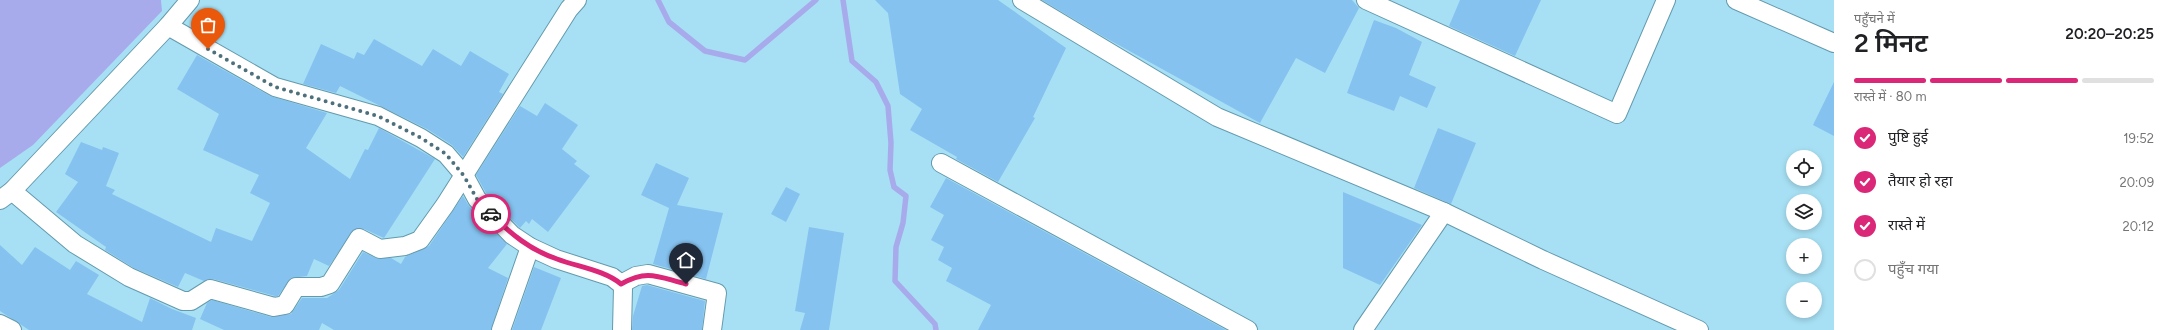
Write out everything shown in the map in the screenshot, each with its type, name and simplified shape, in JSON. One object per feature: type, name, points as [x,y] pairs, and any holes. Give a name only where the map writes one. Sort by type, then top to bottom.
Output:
[{"type":"street","points":[[190,0],[168,26],[6,195],[75,244],[129,277],[161,293],[182,301],[191,301],[210,289],[274,307],[285,305],[296,286],[321,287],[330,284],[359,238],[380,249],[405,246],[420,240],[464,176],[569,9],[577,0]]},
{"type":"street","points":[[1022,0],[1217,117],[1444,212],[1543,260],[1699,330]]},
{"type":"street","points":[[1366,0],[1617,114],[1666,0]]},
{"type":"street","points":[[1736,0],[1834,43]]},
{"type":"street","points":[[168,26],[275,87],[378,116],[446,154],[464,176],[477,199],[512,235],[530,247],[556,259],[612,277],[621,284],[623,288],[622,330]]},
{"type":"street","points":[[941,163],[1248,330]]},
{"type":"street","points":[[1362,330],[1444,212]]},
{"type":"street","points":[[501,330],[530,247]]},
{"type":"street","points":[[621,284],[636,276],[648,274],[717,293],[712,330]]},
{"type":"street","points":[[0,324],[12,330]]},
{"type":"water","points":[[0,0],[161,0],[162,11],[33,145],[0,168]]},
{"type":"building","points":[[875,0],[998,0],[1066,48],[1033,117],[1035,118],[998,182],[956,159],[957,157],[910,130],[922,109],[900,94],[888,13]]},
{"type":"building","points":[[1042,0],[1352,0],[1359,8],[1325,73],[1296,58],[1260,123],[1104,37]]},
{"type":"building","points":[[1460,0],[1541,0],[1515,56],[1449,26]]},
{"type":"building","points":[[1374,20],[1396,28],[1422,42],[1409,75],[1436,87],[1427,108],[1400,96],[1394,111],[1347,93]]},
{"type":"building","points":[[374,39],[422,66],[433,49],[461,66],[470,51],[509,74],[499,92],[503,94],[463,157],[452,145],[427,129],[340,86],[336,93],[303,84],[321,44],[354,59],[357,52],[364,55]]},
{"type":"building","points":[[197,55],[270,96],[327,113],[306,148],[350,179],[365,149],[368,150],[379,128],[435,159],[384,238],[364,229],[354,229],[329,266],[314,259],[307,276],[291,278],[278,296],[275,296],[213,279],[204,281],[185,273],[178,287],[134,268],[105,250],[106,247],[56,212],[78,182],[65,174],[81,142],[102,150],[103,147],[119,153],[106,186],[115,190],[112,194],[211,242],[216,228],[252,241],[270,203],[250,193],[259,175],[203,150],[219,114],[177,89]]},
{"type":"building","points":[[1834,82],[1834,136],[1813,125]]},
{"type":"building","points":[[545,103],[578,125],[562,149],[577,161],[574,164],[590,176],[548,232],[532,219],[529,224],[526,221],[520,228],[486,193],[476,175],[520,106],[537,116]]},
{"type":"building","points":[[1438,128],[1476,143],[1451,204],[1414,188]]},
{"type":"building","points":[[656,163],[689,178],[677,205],[723,213],[706,279],[653,264],[669,208],[641,195]]},
{"type":"building","points":[[946,178],[1226,330],[978,330],[991,305],[946,281],[952,268],[938,260],[944,247],[931,240],[944,215],[930,207]]},
{"type":"building","points":[[786,187],[800,194],[786,222],[771,214]]},
{"type":"building","points":[[1343,192],[1422,225],[1380,285],[1343,268]]},
{"type":"building","points":[[463,196],[469,206],[507,244],[488,268],[508,278],[491,330],[334,330],[322,323],[319,330],[224,330],[200,319],[207,303],[212,300],[271,317],[291,314],[302,298],[327,298],[339,290],[363,252],[376,258],[391,258],[401,264],[405,257],[429,246]]},
{"type":"building","points":[[809,227],[844,233],[829,330],[800,330],[805,313],[795,311]]},
{"type":"building","points":[[0,245],[22,265],[35,247],[70,270],[76,261],[99,275],[87,294],[142,322],[150,298],[172,309],[196,318],[192,330],[29,330],[0,311]]},
{"type":"building","points":[[534,267],[561,278],[541,330],[512,330]]},
{"type":"building","points":[[647,285],[705,301],[702,330],[632,330],[633,316],[642,286]]},
{"type":"waterway","points":[[658,0],[669,22],[705,51],[745,60],[816,0]]},
{"type":"waterway","points":[[843,0],[852,61],[876,82],[888,106],[891,143],[890,170],[894,187],[906,196],[903,223],[896,247],[895,281],[935,324],[936,330]]},
{"type":"way so far","points":[[208,49],[275,87],[378,116],[421,138],[446,154],[464,176],[477,199],[491,214]]},
{"type":"route","points":[[491,214],[512,235],[530,247],[556,259],[612,277],[621,284],[636,276],[648,274],[686,284]]}]
